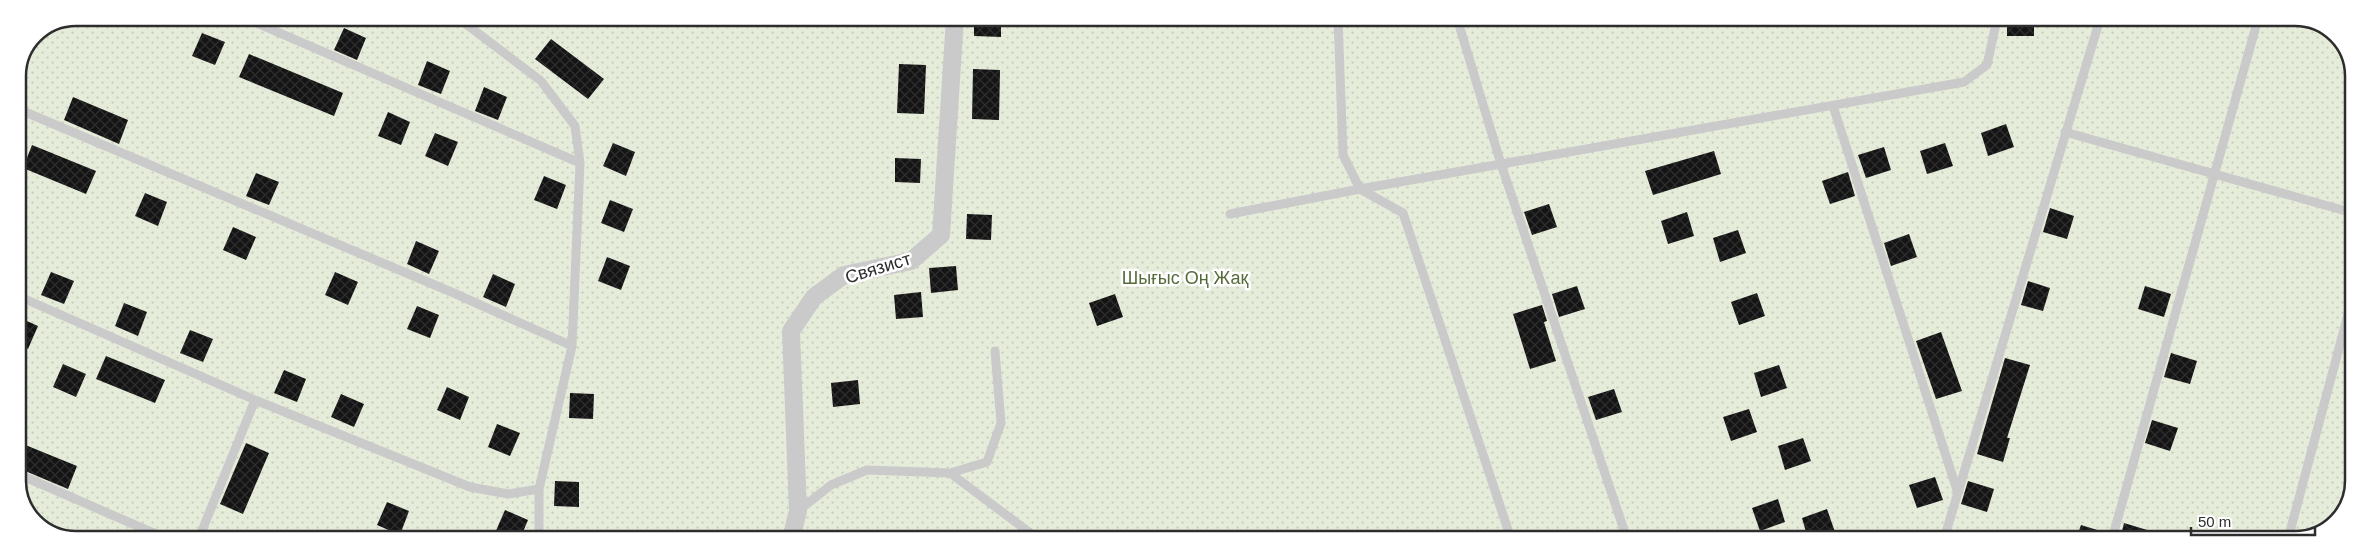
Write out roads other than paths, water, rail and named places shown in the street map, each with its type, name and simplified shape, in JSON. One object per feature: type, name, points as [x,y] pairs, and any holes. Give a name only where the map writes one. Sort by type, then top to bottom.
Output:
[{"type":"street","name":"Связист","points":[[794,531],[798,511],[792,331],[814,298],[844,275],[911,261],[941,236],[954,26]]},
{"type":"lane","points":[[263,26],[580,163]]},
{"type":"lane","points":[[469,26],[541,81],[575,126],[580,163],[572,346],[539,489],[538,531]]},
{"type":"lane","points":[[1338,26],[1343,155],[1360,189],[1403,213],[1508,531]]},
{"type":"lane","points":[[1459,26],[1501,164],[1624,531]]},
{"type":"lane","points":[[1230,214],[1360,189],[1964,82],[1987,65],[1995,26]]},
{"type":"lane","points":[[1947,531],[2064,132],[2098,26]]},
{"type":"lane","points":[[2114,531],[2256,26]]},
{"type":"lane","points":[[1833,106],[1959,494]]},
{"type":"lane","points":[[26,112],[456,294],[572,346]]},
{"type":"lane","points":[[2064,132],[2345,211]]},
{"type":"lane","points":[[26,300],[255,400],[470,487],[508,494],[539,489]]},
{"type":"lane","points":[[2290,531],[2345,326]]},
{"type":"lane","points":[[798,511],[831,485],[867,470],[950,474],[987,462],[1001,423],[995,351]]},
{"type":"lane","points":[[202,531],[255,400]]},
{"type":"lane","points":[[950,474],[1026,531]]},
{"type":"lane","points":[[26,477],[149,531]]},
{"type":"park label","name":"Шығыс Оң Жақ","points":[[1185,278]]}]
